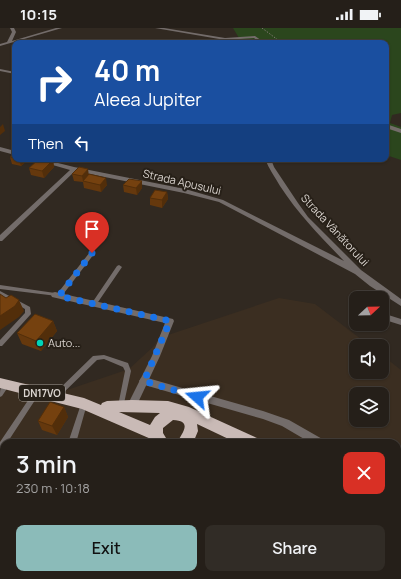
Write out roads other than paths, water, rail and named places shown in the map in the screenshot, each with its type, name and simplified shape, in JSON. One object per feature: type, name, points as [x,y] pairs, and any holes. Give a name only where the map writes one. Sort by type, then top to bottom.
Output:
[{"type":"highway","name":"DN17VO","points":[[2,387],[37,392],[84,404],[167,415],[182,415],[189,422],[239,439]]},
{"type":"highway","name":"DN17VO","points":[[84,404],[156,439]]},
{"type":"highway","points":[[107,407],[126,406],[184,410],[243,439]]},
{"type":"highway","name":"DN17VO","points":[[158,439],[157,424],[167,415]]},
{"type":"highway","points":[[187,439],[191,432],[189,422]]},
{"type":"street","points":[[9,42],[14,32],[12,28]]},
{"type":"street","points":[[16,40],[60,28]]},
{"type":"street","points":[[157,28],[225,39],[255,37],[259,40]]},
{"type":"street","points":[[0,45],[12,41]]},
{"type":"street","points":[[0,70],[12,72]]},
{"type":"street","points":[[389,127],[401,130]]},
{"type":"street","points":[[0,149],[12,153]]},
{"type":"street","name":"Strada Apusului","points":[[47,162],[74,169],[185,191],[221,201],[358,272]]},
{"type":"street","name":"Strada Vânătorului","points":[[269,162],[299,210],[358,272],[401,303]]},
{"type":"street","points":[[0,239],[74,169]]},
{"type":"street","points":[[57,295],[170,321],[144,381],[126,406]]},
{"type":"street","points":[[389,318],[401,322]]},
{"type":"street","points":[[144,381],[263,415],[284,423],[313,439]]},
{"type":"lane","points":[[0,287],[57,295],[92,253]]},
{"type":"lane","points":[[94,304],[119,268]]},
{"type":"lane","points":[[0,293],[28,308],[29,311],[28,314],[0,344]]},
{"type":"lane","points":[[54,397],[95,358],[104,356],[122,362],[126,365],[128,371],[126,406]]},
{"type":"lane","points":[[6,439],[37,392]]},
{"type":"lane","points":[[73,439],[84,404]]},
{"type":"place","name":"Auto...","points":[[40,343]]}]
